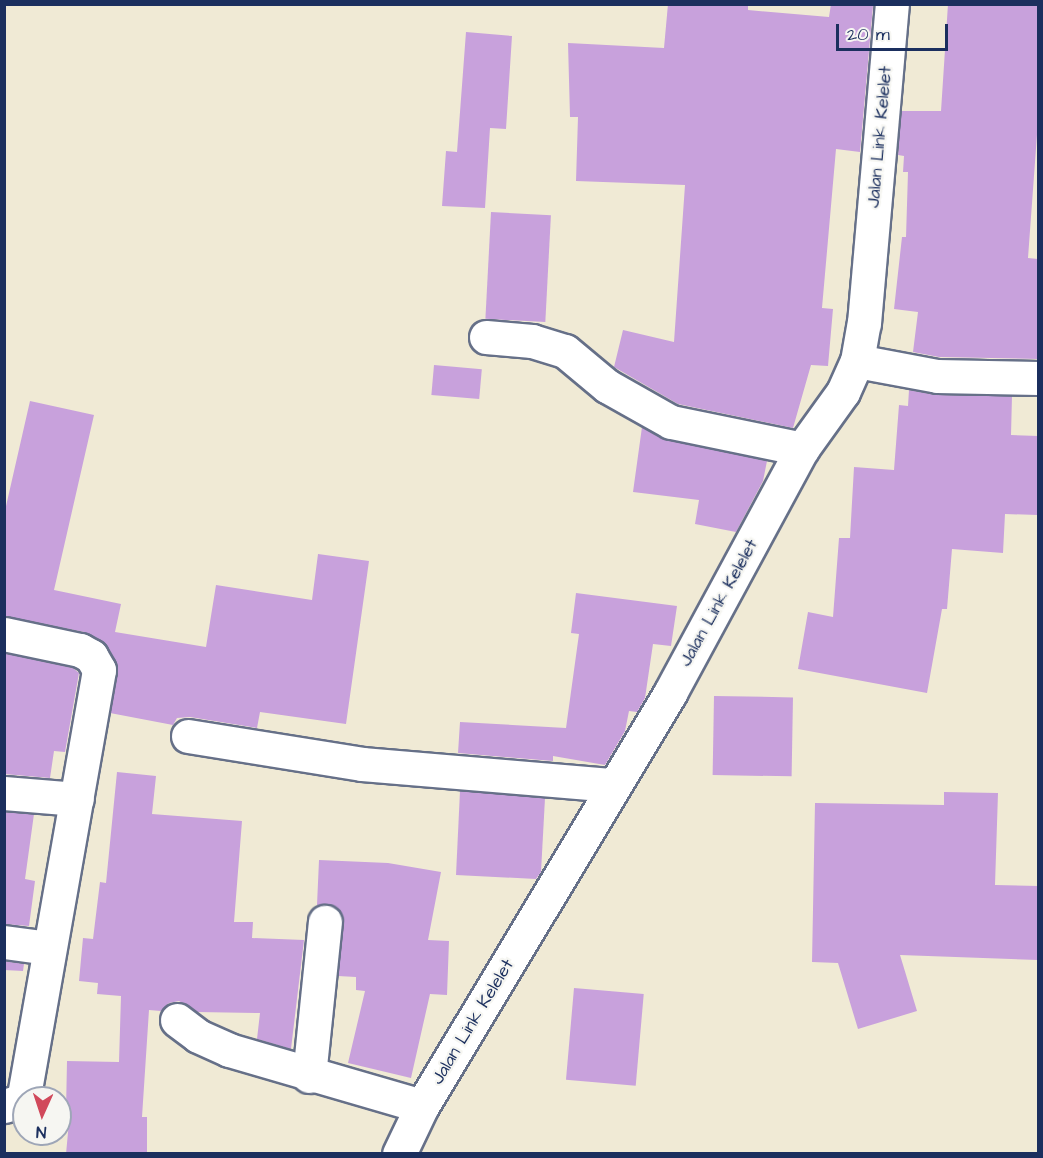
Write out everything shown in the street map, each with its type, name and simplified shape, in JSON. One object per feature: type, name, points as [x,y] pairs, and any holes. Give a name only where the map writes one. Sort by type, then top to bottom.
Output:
[{"type":"street","name":"Jalan Link Kelelet","points":[[399,1154],[422,1106],[476,1022],[612,785],[670,693],[802,449],[843,392],[857,361],[864,323],[892,4]]},
{"type":"street","points":[[486,337],[532,341],[565,351],[607,386],[671,422],[802,449]]},
{"type":"street","points":[[857,361],[937,376],[1038,378]]},
{"type":"street","points":[[4,634],[80,650],[91,656],[99,670],[48,948],[23,1100],[4,1106]]},
{"type":"street","points":[[188,736],[362,764],[612,785]]},
{"type":"street","points":[[4,793],[77,799]]},
{"type":"street","points":[[309,1076],[325,922]]},
{"type":"street","points":[[4,942],[48,948]]},
{"type":"street","points":[[177,1020],[198,1036],[229,1050],[309,1076],[422,1106]]},
{"type":"building","points":[[668,4],[748,4],[748,10],[829,17],[831,4],[873,6],[860,152],[836,149],[822,308],[833,309],[828,366],[811,365],[793,428],[678,404],[614,367],[623,330],[674,342],[685,185],[576,181],[578,117],[570,117],[568,43],[664,48]]},
{"type":"building","points":[[948,4],[1038,4],[1038,121],[1028,258],[1038,259],[1038,359],[939,357],[913,352],[918,312],[894,309],[902,237],[906,237],[908,172],[903,172],[904,156],[898,155],[901,111],[941,111]]},
{"type":"building","points":[[466,32],[512,36],[506,129],[490,128],[485,208],[442,206],[446,151],[457,152]]},
{"type":"building","points":[[491,212],[551,215],[545,322],[485,319]]},
{"type":"building","points":[[434,365],[482,369],[479,399],[431,395]]},
{"type":"building","points":[[909,390],[936,395],[1012,396],[1011,435],[1038,436],[1038,515],[1005,514],[1003,553],[952,549],[947,609],[942,609],[927,693],[798,669],[808,612],[833,617],[839,538],[850,538],[854,467],[894,470],[899,405],[908,406]]},
{"type":"building","points":[[30,401],[94,415],[54,590],[121,604],[115,632],[206,647],[216,585],[312,600],[318,554],[369,561],[346,724],[260,712],[257,728],[190,717],[177,718],[173,725],[110,713],[117,672],[115,661],[100,640],[84,632],[4,616],[4,515]]},
{"type":"building","points":[[642,427],[667,440],[767,461],[763,481],[736,532],[695,524],[699,500],[633,492]]},
{"type":"building","points":[[576,593],[677,606],[671,646],[653,644],[645,698],[637,712],[629,711],[625,731],[605,765],[553,756],[553,761],[458,753],[460,722],[566,728],[579,634],[571,633]]},
{"type":"building","points":[[4,653],[73,668],[79,673],[65,752],[54,751],[50,778],[4,774]]},
{"type":"building","points":[[714,696],[793,697],[792,776],[713,775]]},
{"type":"building","points":[[117,772],[156,776],[152,814],[242,821],[234,922],[253,922],[252,938],[304,940],[291,1049],[257,1039],[260,1013],[197,1012],[179,1001],[169,1003],[161,1011],[149,1010],[142,1117],[147,1117],[147,1154],[66,1154],[67,1146],[72,1146],[72,1086],[66,1086],[67,1061],[119,1062],[121,996],[97,994],[98,983],[79,981],[83,938],[93,939],[100,882],[106,883]]},
{"type":"building","points":[[460,791],[545,798],[541,872],[536,879],[456,875]]},
{"type":"building","points":[[944,792],[998,793],[995,885],[1038,886],[1038,960],[900,955],[917,1011],[858,1029],[838,963],[812,962],[815,803],[944,805]]},
{"type":"building","points":[[4,812],[34,814],[25,879],[35,881],[29,926],[4,924]]},
{"type":"building","points":[[319,860],[388,863],[441,872],[428,940],[449,941],[447,995],[430,994],[411,1078],[348,1063],[365,991],[356,990],[356,977],[338,976],[342,915],[335,907],[317,905]]},
{"type":"building","points":[[4,961],[24,964],[23,971],[4,970]]},
{"type":"building","points":[[574,988],[644,994],[636,1086],[566,1080]]}]
